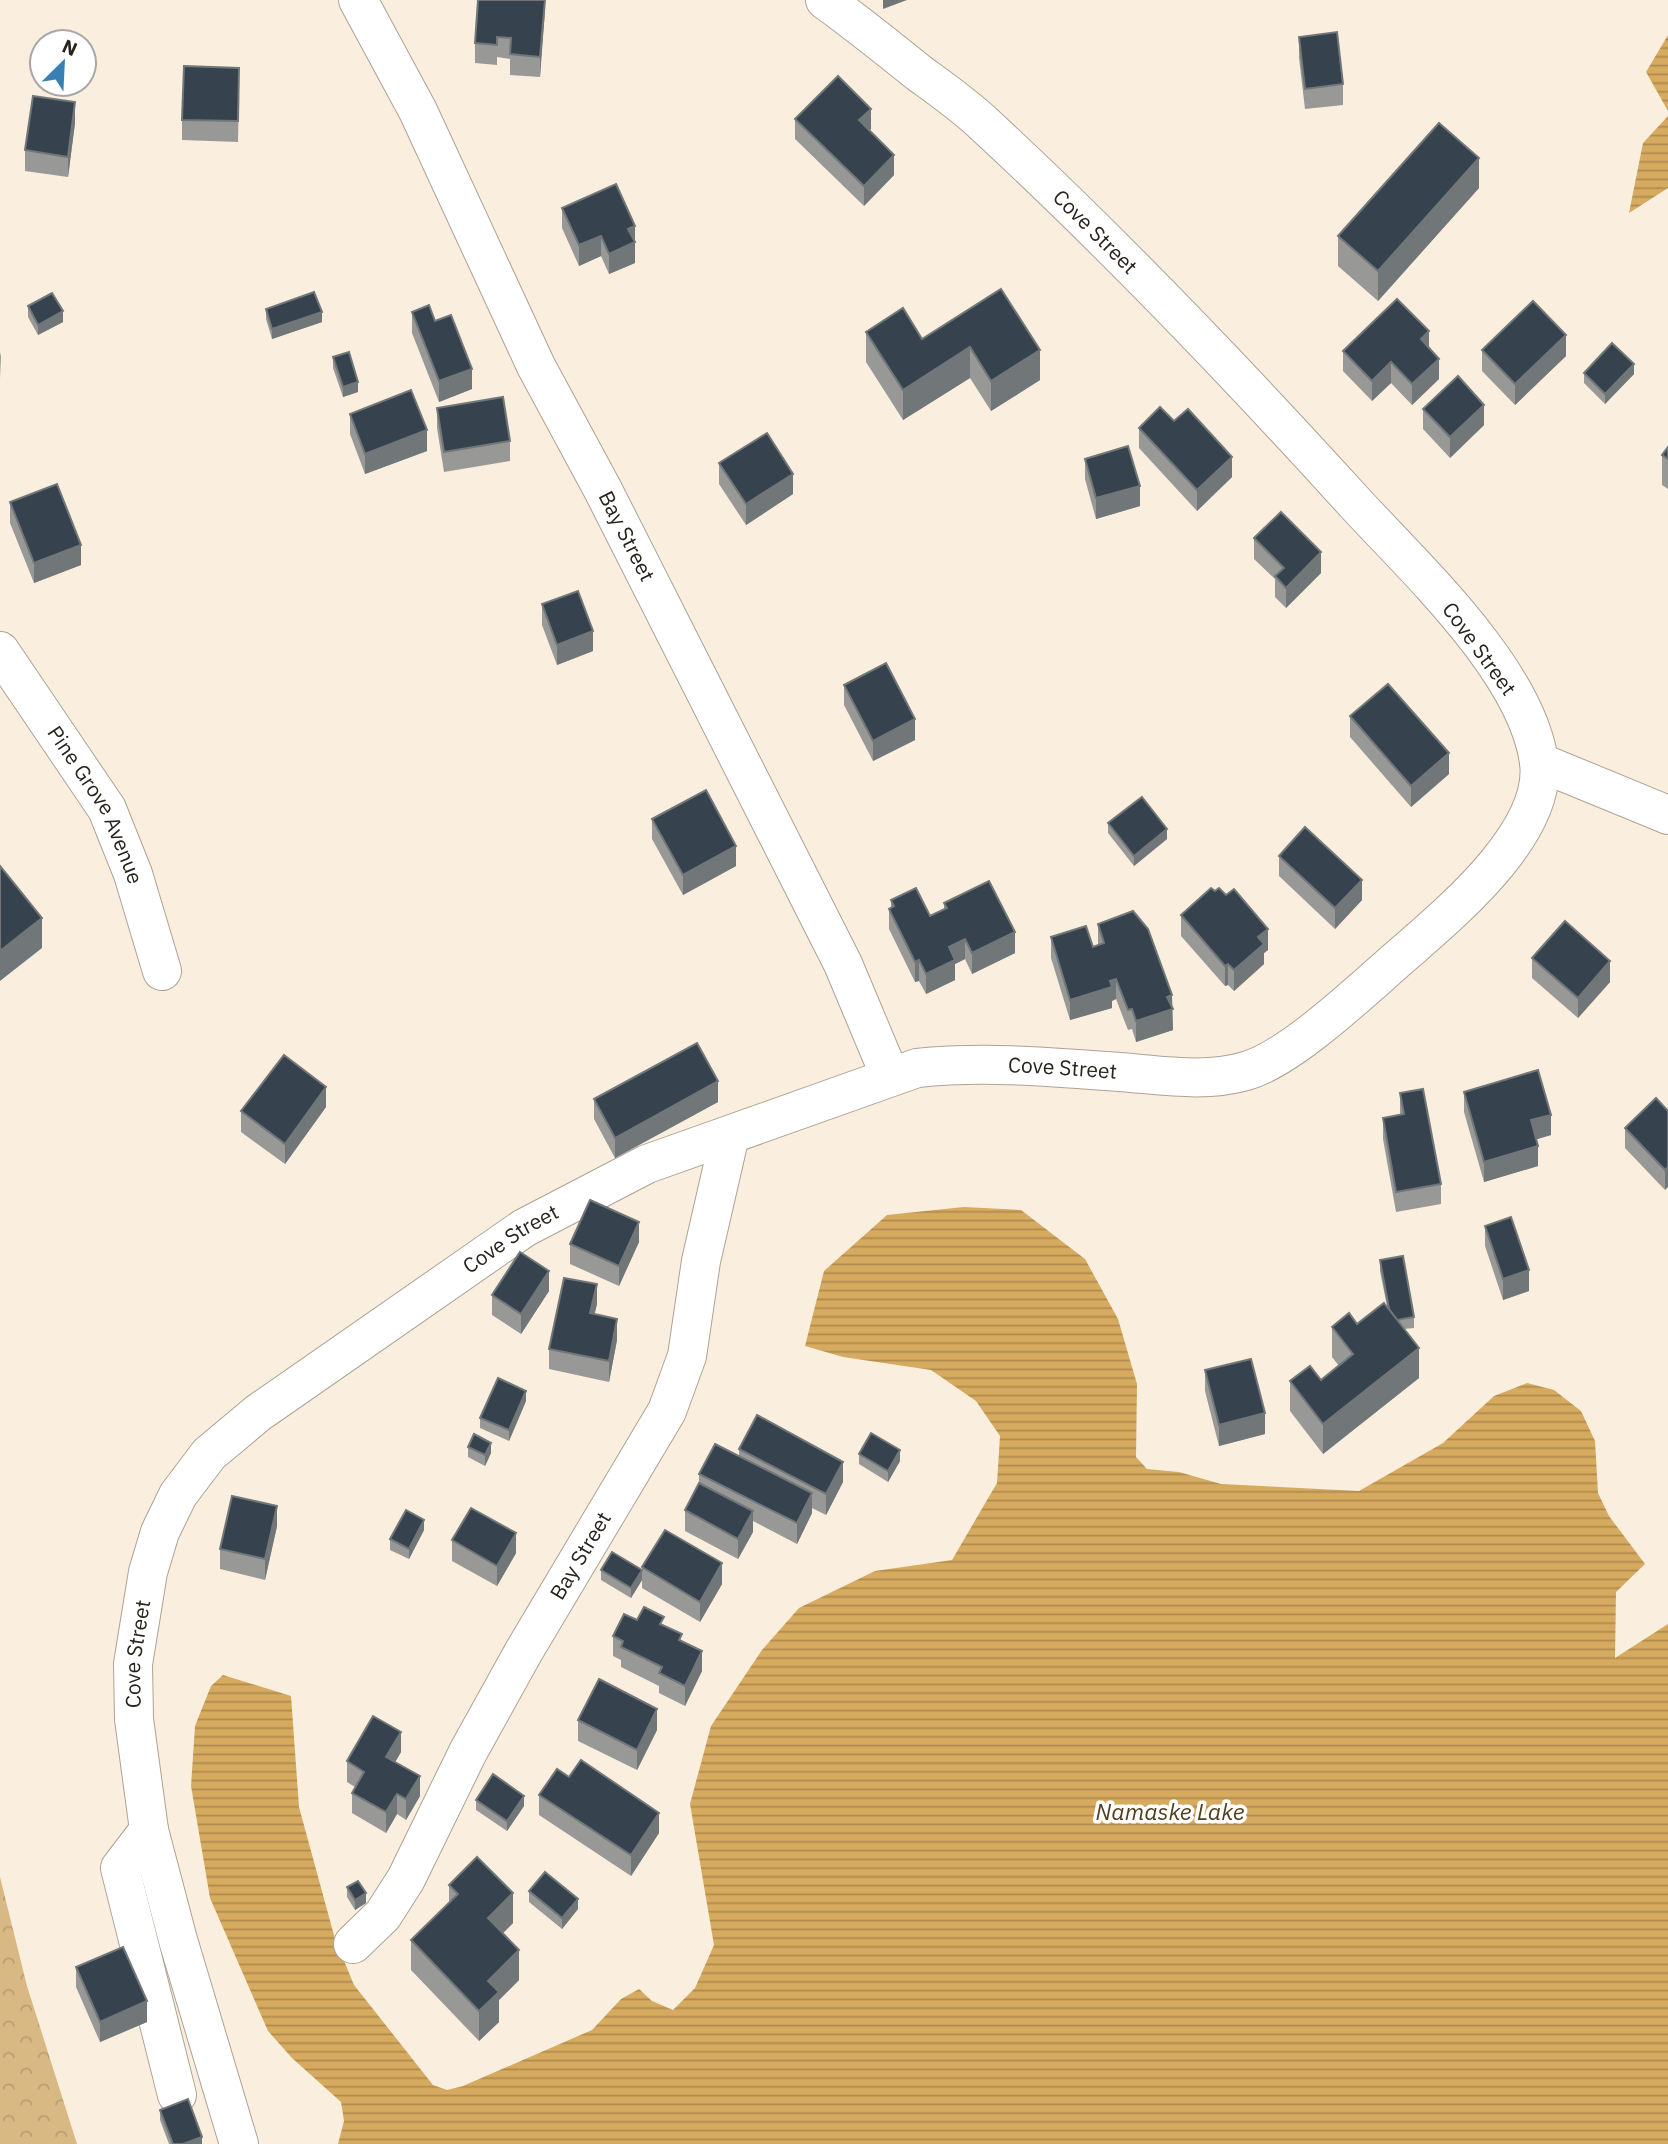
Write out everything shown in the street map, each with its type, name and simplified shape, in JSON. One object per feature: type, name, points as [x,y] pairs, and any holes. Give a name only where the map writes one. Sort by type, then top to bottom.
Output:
[{"type":"street","name":"Bay Street","points":[[358,0],[418,111],[536,366],[609,502],[843,964],[890,1076]]},
{"type":"street","name":"Cove Street","points":[[240,2144],[178,1940],[149,1830],[134,1719],[133,1664],[148,1572],[160,1532],[178,1495],[209,1454],[258,1413],[524,1228],[647,1164],[890,1076],[947,1065],[1019,1066],[1196,1078],[1230,1076],[1253,1069],[1321,1024],[1433,928],[1505,853],[1533,808],[1539,784],[1539,762],[1526,717],[1504,677],[1465,624],[1230,366],[981,121],[825,0]]},
{"type":"street","name":"Pine Grove Avenue","points":[[0,651],[107,809],[134,874],[162,971]]},
{"type":"street","points":[[1539,762],[1668,815]]},
{"type":"street","name":"Bay Street","points":[[353,1944],[383,1915],[406,1879],[480,1730],[596,1527],[653,1437],[679,1385],[687,1356],[712,1205],[730,1135]]},
{"type":"street","points":[[149,1830],[120,1868],[177,2095]]},
{"type":"green space","points":[[0,1877],[27,1986],[77,2144],[0,2144]]},
{"type":"water","points":[[1668,35],[1668,111],[1646,72]]},
{"type":"water","points":[[1668,116],[1668,188],[1629,213],[1643,143]]},
{"type":"water","name":"Namaske Lake","points":[[964,1207],[1021,1210],[1085,1259],[1118,1319],[1137,1384],[1136,1457],[1147,1469],[1179,1472],[1221,1484],[1359,1491],[1443,1443],[1494,1396],[1527,1383],[1554,1390],[1581,1411],[1595,1441],[1598,1493],[1609,1516],[1645,1564],[1616,1592],[1615,1658],[1668,1624],[1668,2144],[338,2144],[344,2121],[341,2102],[292,2058],[268,2031],[210,1898],[191,1786],[195,1726],[211,1686],[223,1675],[291,1696],[299,1807],[335,1939],[354,1985],[433,2085],[447,2090],[463,2086],[592,2030],[621,1999],[639,1989],[652,2001],[673,2010],[695,1988],[714,1945],[690,1804],[711,1726],[762,1650],[799,1608],[875,1571],[952,1560],[997,1483],[1000,1436],[976,1401],[931,1370],[843,1357],[805,1346],[824,1271],[887,1215]]},
{"type":"building","points":[[478,0],[545,0],[540,57],[510,54],[511,38],[497,37],[497,45],[475,43]]},
{"type":"building","points":[[1337,32],[1343,84],[1305,89],[1299,37]]},
{"type":"building","points":[[184,66],[239,68],[238,121],[182,120]]},
{"type":"building","points":[[838,76],[871,109],[859,120],[894,155],[864,186],[795,119]]},
{"type":"building","points":[[33,98],[75,102],[68,157],[25,150]]},
{"type":"building","points":[[1439,123],[1479,158],[1378,271],[1338,236]]},
{"type":"building","points":[[616,184],[635,226],[628,229],[635,242],[609,254],[601,236],[579,245],[562,208]]},
{"type":"building","points":[[1001,289],[1040,350],[991,381],[970,347],[903,390],[866,332],[903,308],[922,339]]},
{"type":"building","points":[[314,292],[322,312],[272,329],[266,309]]},
{"type":"building","points":[[52,293],[63,311],[38,325],[28,306]]},
{"type":"building","points":[[1397,299],[1429,331],[1421,339],[1439,359],[1412,384],[1391,362],[1372,381],[1343,351]]},
{"type":"building","points":[[1533,301],[1566,335],[1515,384],[1482,350]]},
{"type":"building","points":[[429,305],[435,321],[451,315],[472,369],[439,381],[412,312]]},
{"type":"building","points":[[1612,343],[1634,364],[1605,394],[1584,373]]},
{"type":"building","points":[[349,352],[358,382],[343,387],[333,357]]},
{"type":"building","points":[[1458,376],[1484,405],[1450,437],[1423,409]]},
{"type":"building","points":[[411,390],[427,430],[365,454],[350,414]]},
{"type":"building","points":[[503,397],[510,441],[444,452],[437,408]]},
{"type":"building","points":[[1160,407],[1174,421],[1188,409],[1232,457],[1197,490],[1139,428]]},
{"type":"building","points":[[767,433],[793,474],[746,504],[719,463]]},
{"type":"building","points":[[1128,446],[1140,486],[1096,498],[1085,459]]},
{"type":"building","points":[[1668,447],[1668,459],[1662,455]]},
{"type":"building","points":[[57,484],[81,545],[34,563],[10,502]]},
{"type":"building","points":[[1281,512],[1321,552],[1286,588],[1275,576],[1284,568],[1254,538]]},
{"type":"building","points":[[578,591],[593,631],[557,645],[542,604]]},
{"type":"building","points":[[886,663],[915,719],[873,741],[844,685]]},
{"type":"building","points":[[1388,684],[1449,753],[1411,786],[1350,716]]},
{"type":"building","points":[[706,790],[736,846],[683,875],[652,819]]},
{"type":"building","points":[[1142,797],[1167,829],[1134,856],[1108,823]]},
{"type":"building","points":[[1305,827],[1362,880],[1335,908],[1279,856]]},
{"type":"building","points":[[0,866],[42,918],[0,951]]},
{"type":"building","points":[[989,881],[1015,932],[972,953],[965,939],[949,947],[955,960],[926,974],[919,960],[915,962],[889,909],[894,906],[891,900],[916,888],[930,916],[947,908],[944,903]]},
{"type":"building","points":[[1211,888],[1215,891],[1219,888],[1226,895],[1234,889],[1268,929],[1258,937],[1264,944],[1234,970],[1228,964],[1225,966],[1181,915]]},
{"type":"building","points":[[1133,911],[1148,929],[1172,995],[1167,997],[1173,1009],[1136,1021],[1132,1009],[1128,1010],[1116,979],[1110,981],[1112,987],[1070,1000],[1051,937],[1086,926],[1093,947],[1104,943],[1098,924]]},
{"type":"building","points":[[1565,921],[1610,961],[1578,998],[1532,958]]},
{"type":"building","points":[[697,1043],[718,1081],[615,1138],[594,1099]]},
{"type":"building","points":[[284,1055],[326,1087],[285,1144],[241,1111]]},
{"type":"building","points":[[1538,1070],[1551,1115],[1531,1120],[1538,1146],[1484,1162],[1464,1092]]},
{"type":"building","points":[[1423,1089],[1441,1184],[1396,1192],[1383,1118],[1404,1114],[1400,1093]]},
{"type":"building","points":[[1656,1098],[1668,1111],[1668,1167],[1665,1170],[1625,1128]]},
{"type":"building","points":[[590,1200],[639,1222],[619,1266],[570,1244]]},
{"type":"building","points":[[1511,1217],[1529,1270],[1503,1279],[1485,1226]]},
{"type":"building","points":[[520,1252],[549,1271],[521,1314],[492,1295]]},
{"type":"building","points":[[1403,1256],[1414,1317],[1397,1320],[1389,1309],[1380,1260]]},
{"type":"building","points":[[564,1278],[597,1284],[590,1313],[617,1319],[609,1361],[549,1349]]},
{"type":"building","points":[[1384,1303],[1419,1348],[1323,1424],[1290,1381],[1310,1366],[1321,1380],[1353,1354],[1332,1327],[1349,1313],[1357,1324]]},
{"type":"building","points":[[1251,1359],[1265,1413],[1219,1425],[1205,1370]]},
{"type":"building","points":[[498,1378],[526,1391],[509,1430],[480,1418]]},
{"type":"building","points":[[757,1415],[843,1462],[826,1494],[739,1449]]},
{"type":"building","points":[[871,1433],[900,1450],[888,1471],[859,1454]]},
{"type":"building","points":[[474,1434],[491,1443],[485,1455],[468,1447]]},
{"type":"building","points":[[715,1444],[812,1493],[797,1523],[699,1474]]},
{"type":"building","points":[[699,1483],[753,1511],[738,1539],[685,1510]]},
{"type":"building","points":[[232,1496],[277,1506],[265,1559],[220,1549]]},
{"type":"building","points":[[471,1508],[516,1533],[497,1566],[452,1540]]},
{"type":"building","points":[[406,1510],[424,1520],[409,1549],[390,1539]]},
{"type":"building","points":[[665,1530],[722,1563],[700,1602],[642,1567]]},
{"type":"building","points":[[612,1552],[642,1570],[631,1588],[601,1570]]},
{"type":"building","points":[[644,1607],[664,1617],[660,1624],[682,1634],[679,1640],[702,1651],[685,1686],[659,1673],[662,1667],[621,1647],[623,1641],[613,1636],[624,1614],[637,1620]]},
{"type":"building","points":[[599,1679],[657,1709],[637,1750],[578,1720]]},
{"type":"building","points":[[373,1716],[401,1732],[386,1757],[420,1776],[406,1799],[397,1794],[386,1812],[352,1793],[364,1772],[347,1761]]},
{"type":"building","points":[[581,1760],[659,1813],[631,1855],[539,1795],[557,1769],[569,1777]]},
{"type":"building","points":[[493,1774],[524,1796],[507,1821],[476,1800]]},
{"type":"building","points":[[477,1857],[513,1893],[488,1918],[519,1950],[488,1981],[499,1992],[479,2011],[411,1940],[458,1894],[449,1885]]},
{"type":"building","points":[[545,1872],[578,1899],[562,1918],[529,1891]]},
{"type":"building","points":[[358,1881],[366,1893],[355,1900],[347,1887]]},
{"type":"building","points":[[123,1947],[147,2001],[100,2022],[76,1967]]},
{"type":"building","points":[[188,2099],[202,2137],[183,2144],[173,2144],[160,2110]]}]
